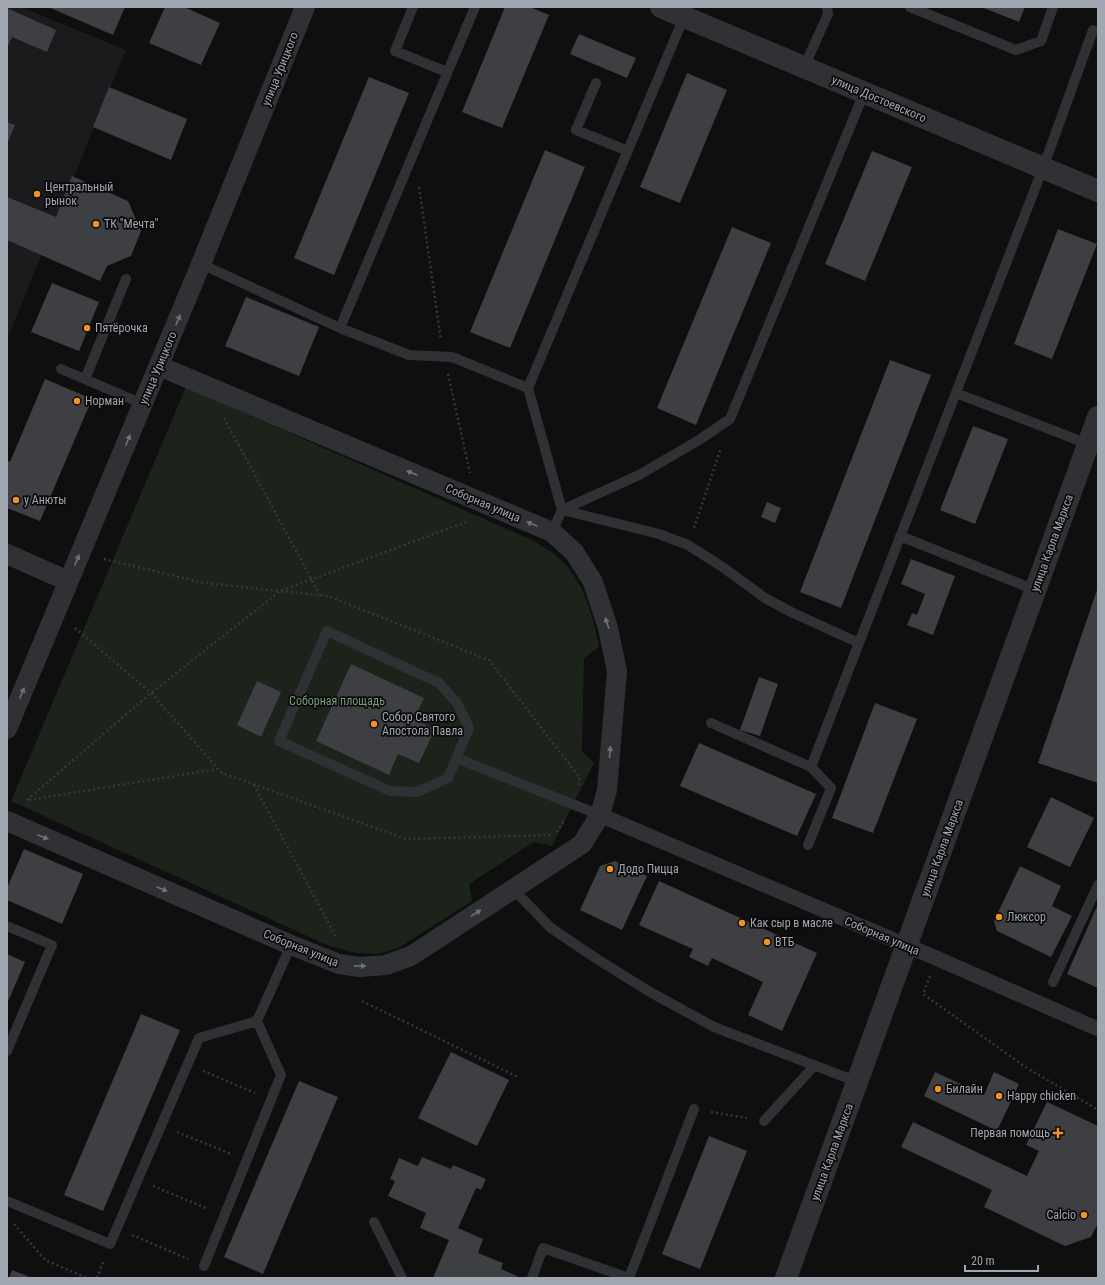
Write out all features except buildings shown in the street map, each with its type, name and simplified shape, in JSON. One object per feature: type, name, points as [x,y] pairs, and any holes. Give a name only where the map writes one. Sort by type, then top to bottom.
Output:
[{"type":"street","name":"улица Урицкого","points":[[7,729],[159,366],[305,7]]},
{"type":"street","name":"улица Достоевского","points":[[661,7],[1098,191]]},
{"type":"street","name":"Соборная улица","points":[[7,821],[291,945],[339,964],[360,967],[386,965],[411,956],[582,844],[600,815],[607,790],[617,671],[608,628],[593,582],[574,552],[552,532],[159,366]]},
{"type":"street","name":"улица Карла Маркса","points":[[786,1278],[1098,417]]},
{"type":"street","points":[[7,554],[68,581]]},
{"type":"street","name":"Соборная улица","points":[[600,815],[1098,1029]]},
{"type":"lane","points":[[413,7],[395,51],[447,72]]},
{"type":"lane","points":[[340,328],[475,7]]},
{"type":"lane","points":[[910,7],[1016,50],[1041,41],[1053,7]]},
{"type":"lane","points":[[804,67],[830,9]]},
{"type":"lane","points":[[552,532],[562,510],[528,388],[684,17]]},
{"type":"lane","points":[[811,768],[1043,168],[1093,30]]},
{"type":"lane","points":[[596,82],[576,130],[628,151]]},
{"type":"lane","points":[[562,510],[639,474],[699,440],[730,419],[864,93]]},
{"type":"lane","points":[[201,264],[340,328],[409,355],[452,357],[528,388]]},
{"type":"lane","points":[[84,379],[126,279]]},
{"type":"lane","points":[[61,369],[143,404]]},
{"type":"lane","points":[[956,393],[1088,444]]},
{"type":"lane","points":[[562,510],[659,534],[688,545],[721,566],[765,598],[791,612],[859,643]]},
{"type":"lane","points":[[900,536],[1035,590]]},
{"type":"lane","points":[[326,631],[439,683],[457,704],[469,728],[456,758],[448,778],[417,792],[390,790],[279,741],[326,631]]},
{"type":"lane","points":[[711,722],[811,768],[831,788],[808,845]]},
{"type":"lane","points":[[456,758],[600,815]]},
{"type":"lane","points":[[1052,982],[1098,885]]},
{"type":"lane","points":[[513,889],[551,928],[650,992],[714,1027],[858,1082]]},
{"type":"lane","points":[[7,926],[52,945],[7,1051]]},
{"type":"lane","points":[[204,1266],[281,1075],[257,1021],[291,945]]},
{"type":"lane","points":[[7,1201],[110,1244],[199,1038],[257,1021]]},
{"type":"lane","points":[[764,1121],[815,1066]]},
{"type":"lane","points":[[532,1278],[543,1248],[629,1278],[694,1109]]},
{"type":"lane","points":[[374,1222],[402,1278]]},
{"type":"path","points":[[414,152],[444,356],[472,479]]},
{"type":"path","points":[[222,414],[320,595]]},
{"type":"path","points":[[688,545],[730,419]]},
{"type":"path","points":[[218,769],[27,800],[150,693],[280,591],[474,519]]},
{"type":"path","points":[[75,628],[150,693],[222,773],[406,840],[555,835]]},
{"type":"path","points":[[253,785],[339,943]]},
{"type":"path","points":[[923,994],[1027,1068],[1098,1110]]},
{"type":"path","points":[[362,1000],[518,1077]]},
{"type":"path","points":[[187,1065],[256,1094]]},
{"type":"path","points":[[694,1109],[764,1121]]},
{"type":"path","points":[[162,1125],[231,1154]]},
{"type":"path","points":[[138,1180],[208,1209]]},
{"type":"path","points":[[12,1222],[44,1260],[87,1278]]},
{"type":"path","points":[[117,1229],[204,1266]]},
{"type":"shaded area","name":"Центральный рынок","points":[[7,7],[21,7],[126,50],[7,339]]},
{"type":"green space","name":"Соборная площадь","points":[[186,387],[534,541],[550,551],[568,567],[586,599],[594,623],[599,647],[584,658],[582,751],[594,763],[552,846],[534,842],[469,884],[472,901],[400,947],[378,954],[356,953],[327,945],[11,801]]},
{"type":"place","name":"Центральный рынок","points":[[37,194]]},
{"type":"place","name":"ТК \"Мечта\"","points":[[96,224]]},
{"type":"place","name":"Пятёрочка","points":[[87,328]]},
{"type":"place","name":"Норман","points":[[77,401]]},
{"type":"place","name":"у Анюты","points":[[16,500]]},
{"type":"place","name":"Собор Святого Апостола Павла","points":[[374,724]]},
{"type":"place","name":"Додо Пицца","points":[[610,869]]},
{"type":"place","name":"Люксор","points":[[999,917]]},
{"type":"place","name":"Как сыр в масле","points":[[742,923]]},
{"type":"place","name":"ВТБ","points":[[767,942]]},
{"type":"place","name":"Билайн","points":[[938,1089]]},
{"type":"place","name":"Happy chicken","points":[[999,1096]]},
{"type":"place","name":"Первая помощь","points":[[1058,1133]]},
{"type":"place","name":"Calcio","points":[[1084,1215]]}]
